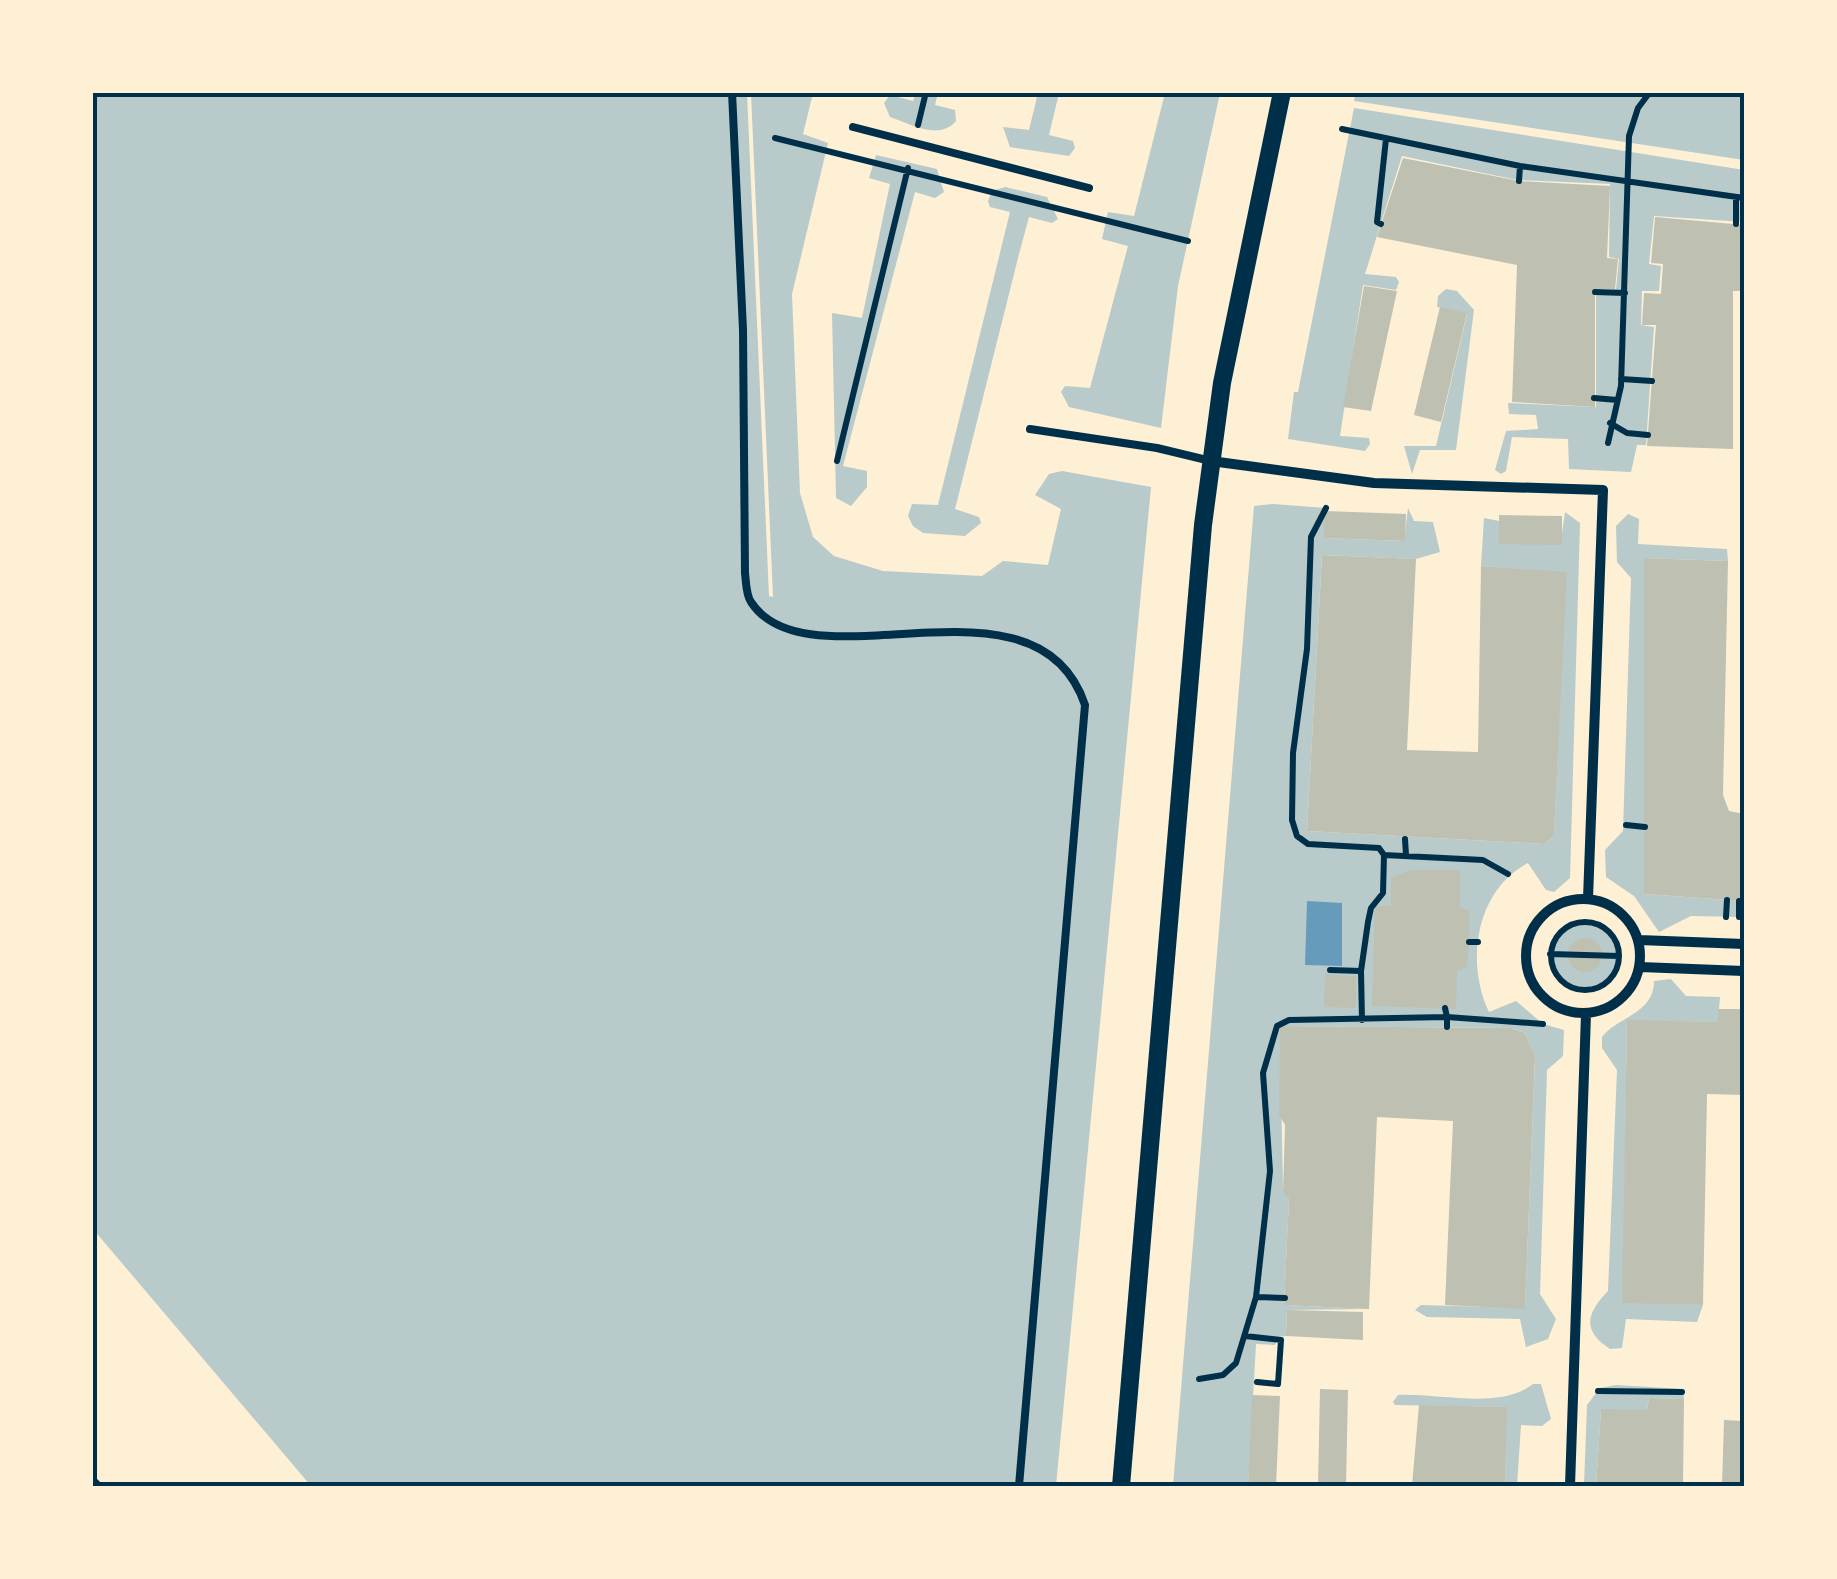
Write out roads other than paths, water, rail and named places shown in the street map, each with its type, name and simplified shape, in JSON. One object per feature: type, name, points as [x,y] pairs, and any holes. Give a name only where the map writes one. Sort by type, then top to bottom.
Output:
[{"type":"street","points":[[1121,1486],[1211,461],[1248,239],[1282,92]]},
{"type":"street","points":[[1211,461],[1374,482],[1603,490],[1588,899]]},
{"type":"street","points":[[1570,900],[1602,902],[1624,916],[1639,940],[1640,967],[1629,991],[1617,1003],[1586,1014],[1555,1007],[1542,998],[1528,974],[1528,936],[1546,912],[1570,900]]},
{"type":"street","points":[[1639,940],[1744,944]]},
{"type":"street","points":[[1640,967],[1744,971]]},
{"type":"street","points":[[1570,1486],[1586,1014]]},
{"type":"lane","points":[[732,92],[742,330],[745,573],[750,601],[772,621],[800,633],[958,632],[1040,647],[1062,662],[1079,686],[1085,705],[1019,1486]]},
{"type":"lane","points":[[854,127],[1089,188]]},
{"type":"lane","points":[[1030,429],[1157,448],[1211,461]]},
{"type":"water","points":[[1307,901],[1342,903],[1342,966],[1305,965]]}]
